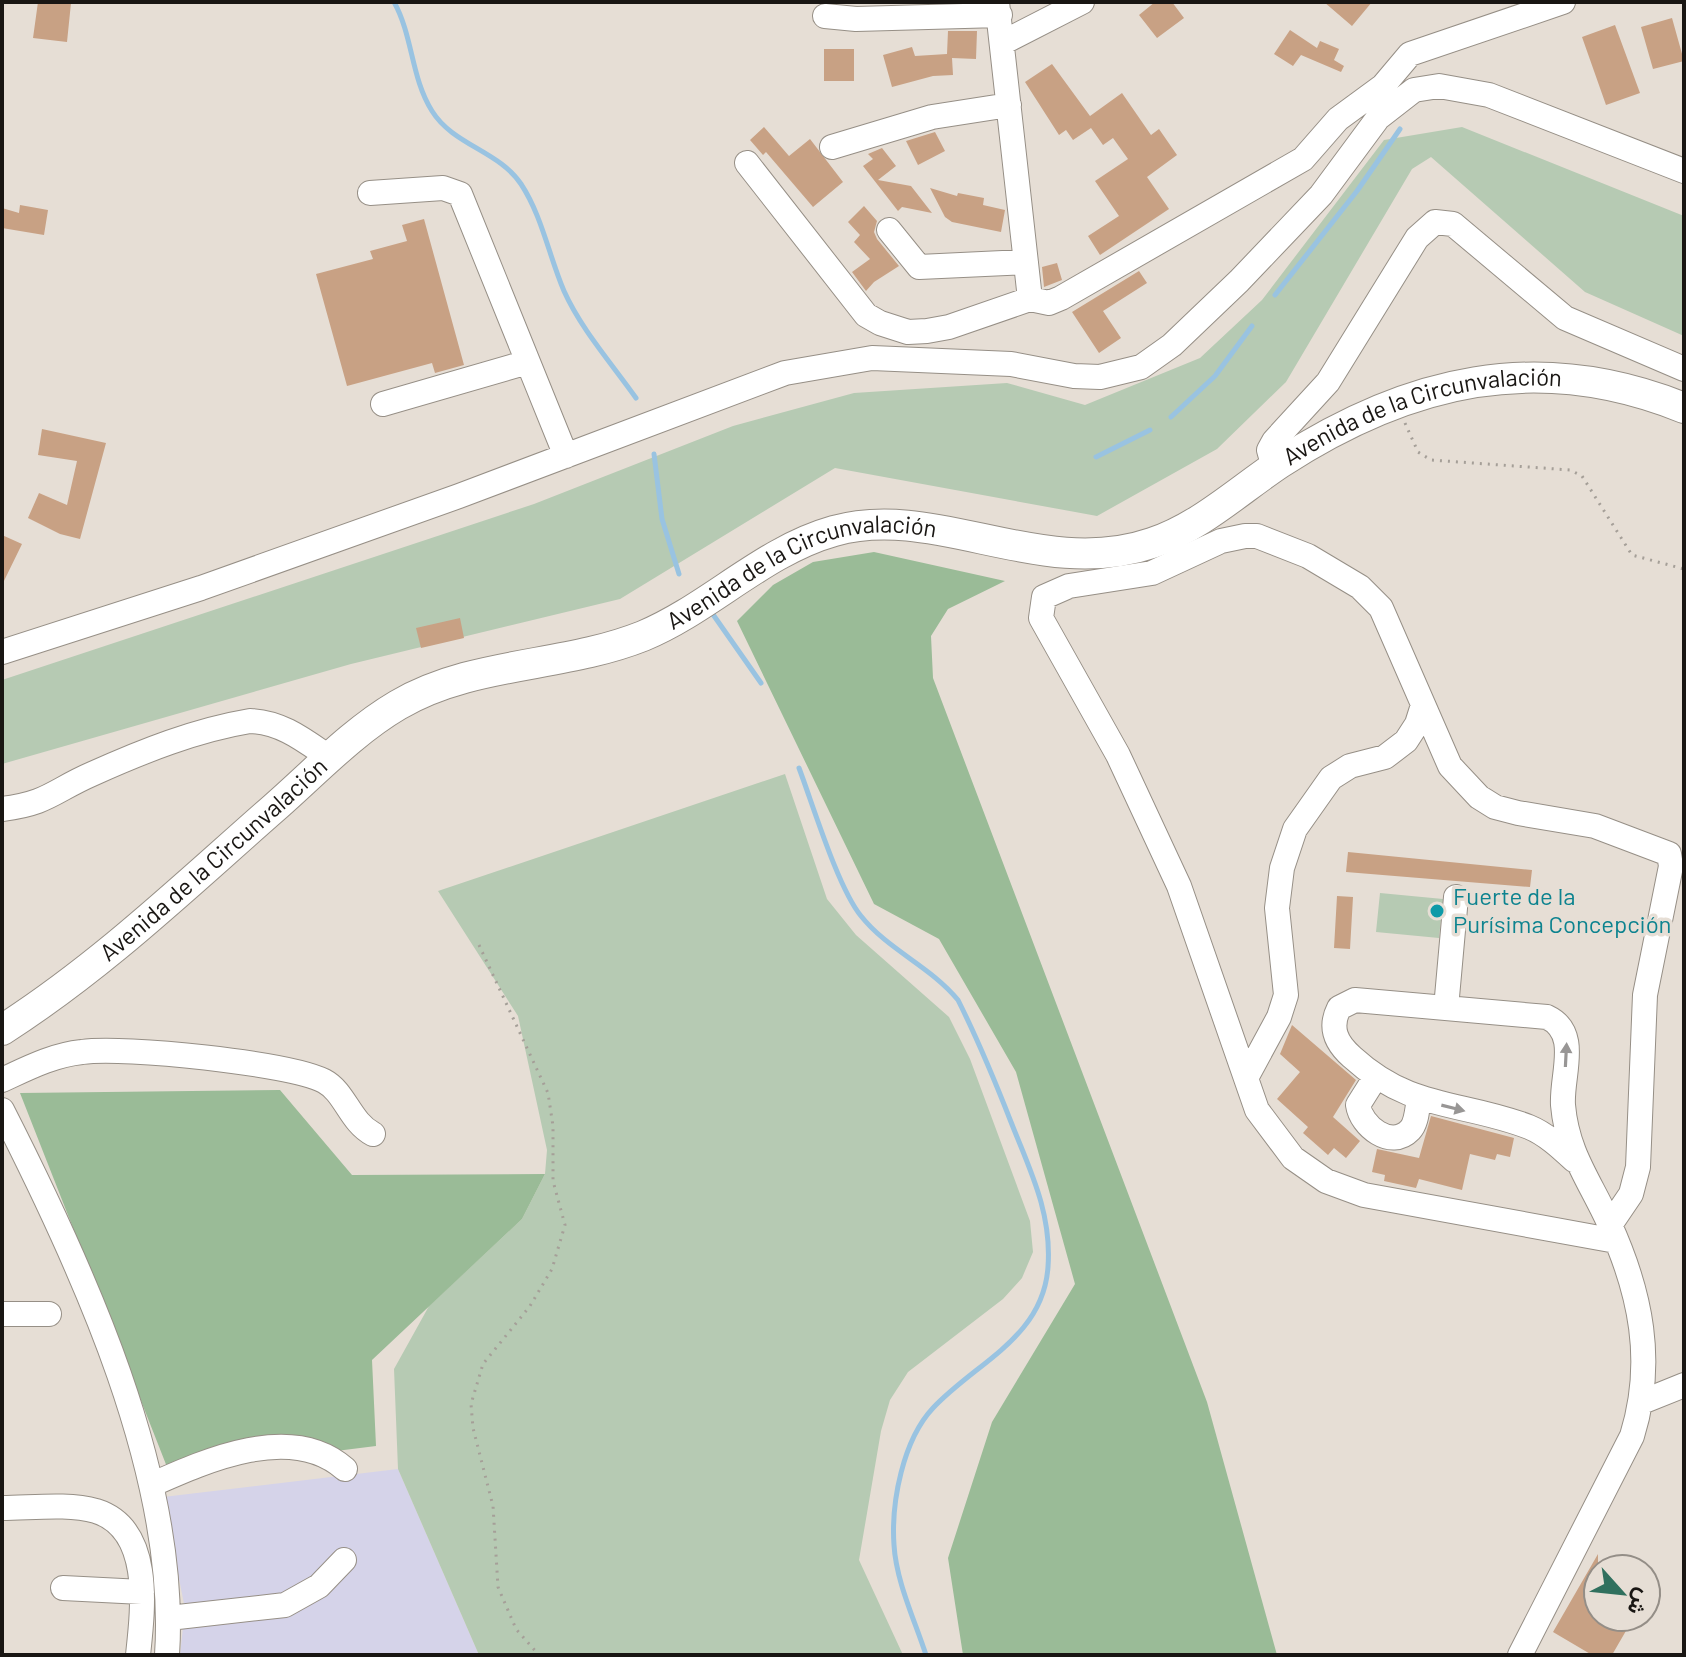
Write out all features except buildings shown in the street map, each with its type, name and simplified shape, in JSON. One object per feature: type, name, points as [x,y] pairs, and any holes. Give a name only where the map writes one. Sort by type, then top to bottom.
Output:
[{"type":"main road","name":"Avenida de la Circunvalación","points":[[2,1030],[61,991],[144,926],[330,758],[394,707],[436,686],[470,675],[571,658],[642,636],[700,606],[779,555],[828,533],[852,527],[897,526],[1032,551],[1101,555],[1151,544],[1187,528],[1349,421],[1397,401],[1465,383],[1531,376],[1595,382],[1684,408]]},
{"type":"street","points":[[1002,43],[1082,2]]},
{"type":"street","points":[[747,163],[866,315],[908,332],[949,327],[1030,299],[1049,303],[1061,298],[1303,159],[1338,119],[1383,86],[1410,54],[1563,2]]},
{"type":"street","points":[[825,16],[856,19],[998,9],[1030,299]]},
{"type":"street","points":[[2,652],[201,588],[785,373],[872,358],[1011,364],[1074,376],[1100,377],[1141,367],[1172,345],[1239,281],[1321,195],[1378,118],[1414,90],[1439,86],[1489,95],[1684,171]]},
{"type":"street","points":[[832,147],[932,117],[1009,105]]},
{"type":"street","points":[[370,193],[443,188],[460,194],[566,456]]},
{"type":"street","points":[[1274,468],[1269,450],[1274,441],[1328,382],[1417,238],[1435,222],[1453,224],[1565,318],[1684,369]]},
{"type":"street","points":[[889,230],[919,267],[1026,262]]},
{"type":"street","points":[[383,404],[528,362]]},
{"type":"street","points":[[1257,536],[1308,556],[1372,597],[1381,608],[1450,766],[1464,784],[1495,807],[1595,826],[1664,850],[1671,859],[1645,995],[1638,1167],[1631,1194],[1613,1233],[1364,1195],[1335,1185],[1309,1170],[1279,1144],[1257,1110],[1215,981],[1179,886],[1118,755],[1046,630],[1041,618],[1044,597],[1056,589],[1069,586],[1152,573],[1221,541],[1257,536]]},
{"type":"street","points":[[1246,1078],[1279,1017],[1286,995],[1277,908],[1282,868],[1295,829],[1331,778],[1350,766],[1385,757],[1406,741],[1417,724],[1423,705]]},
{"type":"street","points":[[2,809],[44,802],[83,778],[139,754],[250,721],[266,721],[290,730],[330,758]]},
{"type":"street","points":[[1446,1008],[1456,897]]},
{"type":"street","points":[[1520,1655],[1620,1464],[1642,1402],[1646,1365],[1643,1334],[1613,1233],[1574,1160],[1563,1103],[1566,1038],[1557,1022],[1547,1017],[1355,1000],[1339,1008],[1334,1025],[1339,1044],[1375,1078],[1419,1099],[1526,1126],[1552,1140],[1574,1160]]},
{"type":"street","points":[[2,1080],[48,1059],[108,1050],[264,1067],[327,1083],[360,1126],[373,1134]]},
{"type":"street","points":[[1375,1078],[1358,1105],[1372,1131],[1391,1137],[1410,1130],[1419,1099]]},
{"type":"street","points":[[1526,1126],[1548,1119],[1563,1103]]},
{"type":"street","points":[[2,1110],[65,1241],[100,1327],[151,1485],[169,1618],[167,1655]]},
{"type":"street","points":[[2,1314],[49,1314]]},
{"type":"street","points":[[1642,1402],[1684,1385]]},
{"type":"street","points":[[151,1485],[203,1461],[288,1445],[317,1450],[345,1469]]},
{"type":"street","points":[[2,1508],[78,1509],[109,1517],[132,1540],[142,1592],[138,1655]]},
{"type":"street","points":[[169,1618],[285,1605],[301,1599],[319,1586],[344,1560]]},
{"type":"street","points":[[63,1588],[142,1592]]},
{"type":"path","points":[[1397,401],[1414,445],[1424,457],[1570,470],[1588,484],[1632,555],[1684,569]]},
{"type":"path","points":[[479,945],[548,1093],[553,1126],[553,1181],[565,1225],[552,1269],[530,1306],[483,1364],[471,1404],[473,1428],[493,1506],[498,1587],[516,1629],[539,1655]]},
{"type":"shaded area","points":[[398,1469],[479,1655],[180,1655],[185,1609],[163,1497]]},
{"type":"green space","points":[[1462,127],[1684,216],[1684,336],[1585,292],[1431,157],[1412,169],[1286,382],[1217,449],[1097,516],[835,468],[620,599],[351,664],[2,764],[2,680],[534,504],[733,426],[854,393],[1007,383],[1085,405],[1200,358],[1262,300],[1384,140]]},
{"type":"green space","points":[[874,552],[1005,581],[948,609],[931,636],[933,678],[1207,1402],[1277,1655],[963,1655],[948,1558],[992,1422],[1075,1284],[1016,1072],[939,939],[874,904],[737,621],[773,585],[813,562]]},
{"type":"green space","points":[[785,774],[827,899],[856,935],[949,1017],[970,1059],[1030,1221],[1033,1252],[1022,1278],[1003,1299],[908,1372],[890,1400],[881,1431],[859,1560],[903,1655],[479,1655],[398,1469],[394,1369],[429,1306],[522,1219],[545,1174],[547,1150],[518,1016],[438,891]]},
{"type":"green space","points":[[1380,893],[1443,899],[1439,938],[1376,932]]},
{"type":"green space","points":[[280,1090],[352,1175],[545,1174],[522,1219],[372,1360],[376,1446],[169,1472],[20,1093]]},
{"type":"waterway","points":[[394,2],[405,29],[420,85],[432,111],[441,123],[501,163],[521,184],[534,209],[571,305],[636,398]]},
{"type":"waterway","points":[[1275,295],[1357,191],[1400,129]]},
{"type":"waterway","points":[[1171,417],[1215,376],[1252,326]]},
{"type":"waterway","points":[[1096,457],[1150,430]]},
{"type":"waterway","points":[[654,454],[662,519],[679,574]]},
{"type":"waterway","points":[[712,613],[761,683]]},
{"type":"waterway","points":[[799,768],[835,867],[852,903],[884,939],[935,977],[958,1000],[1025,1157],[1047,1228],[1048,1267],[1043,1292],[1034,1313],[1005,1347],[933,1408],[914,1437],[901,1472],[895,1510],[895,1559],[926,1655]]},
{"type":"place","name":"Fuerte de la Purísima Concepción","points":[[1437,911]]}]
